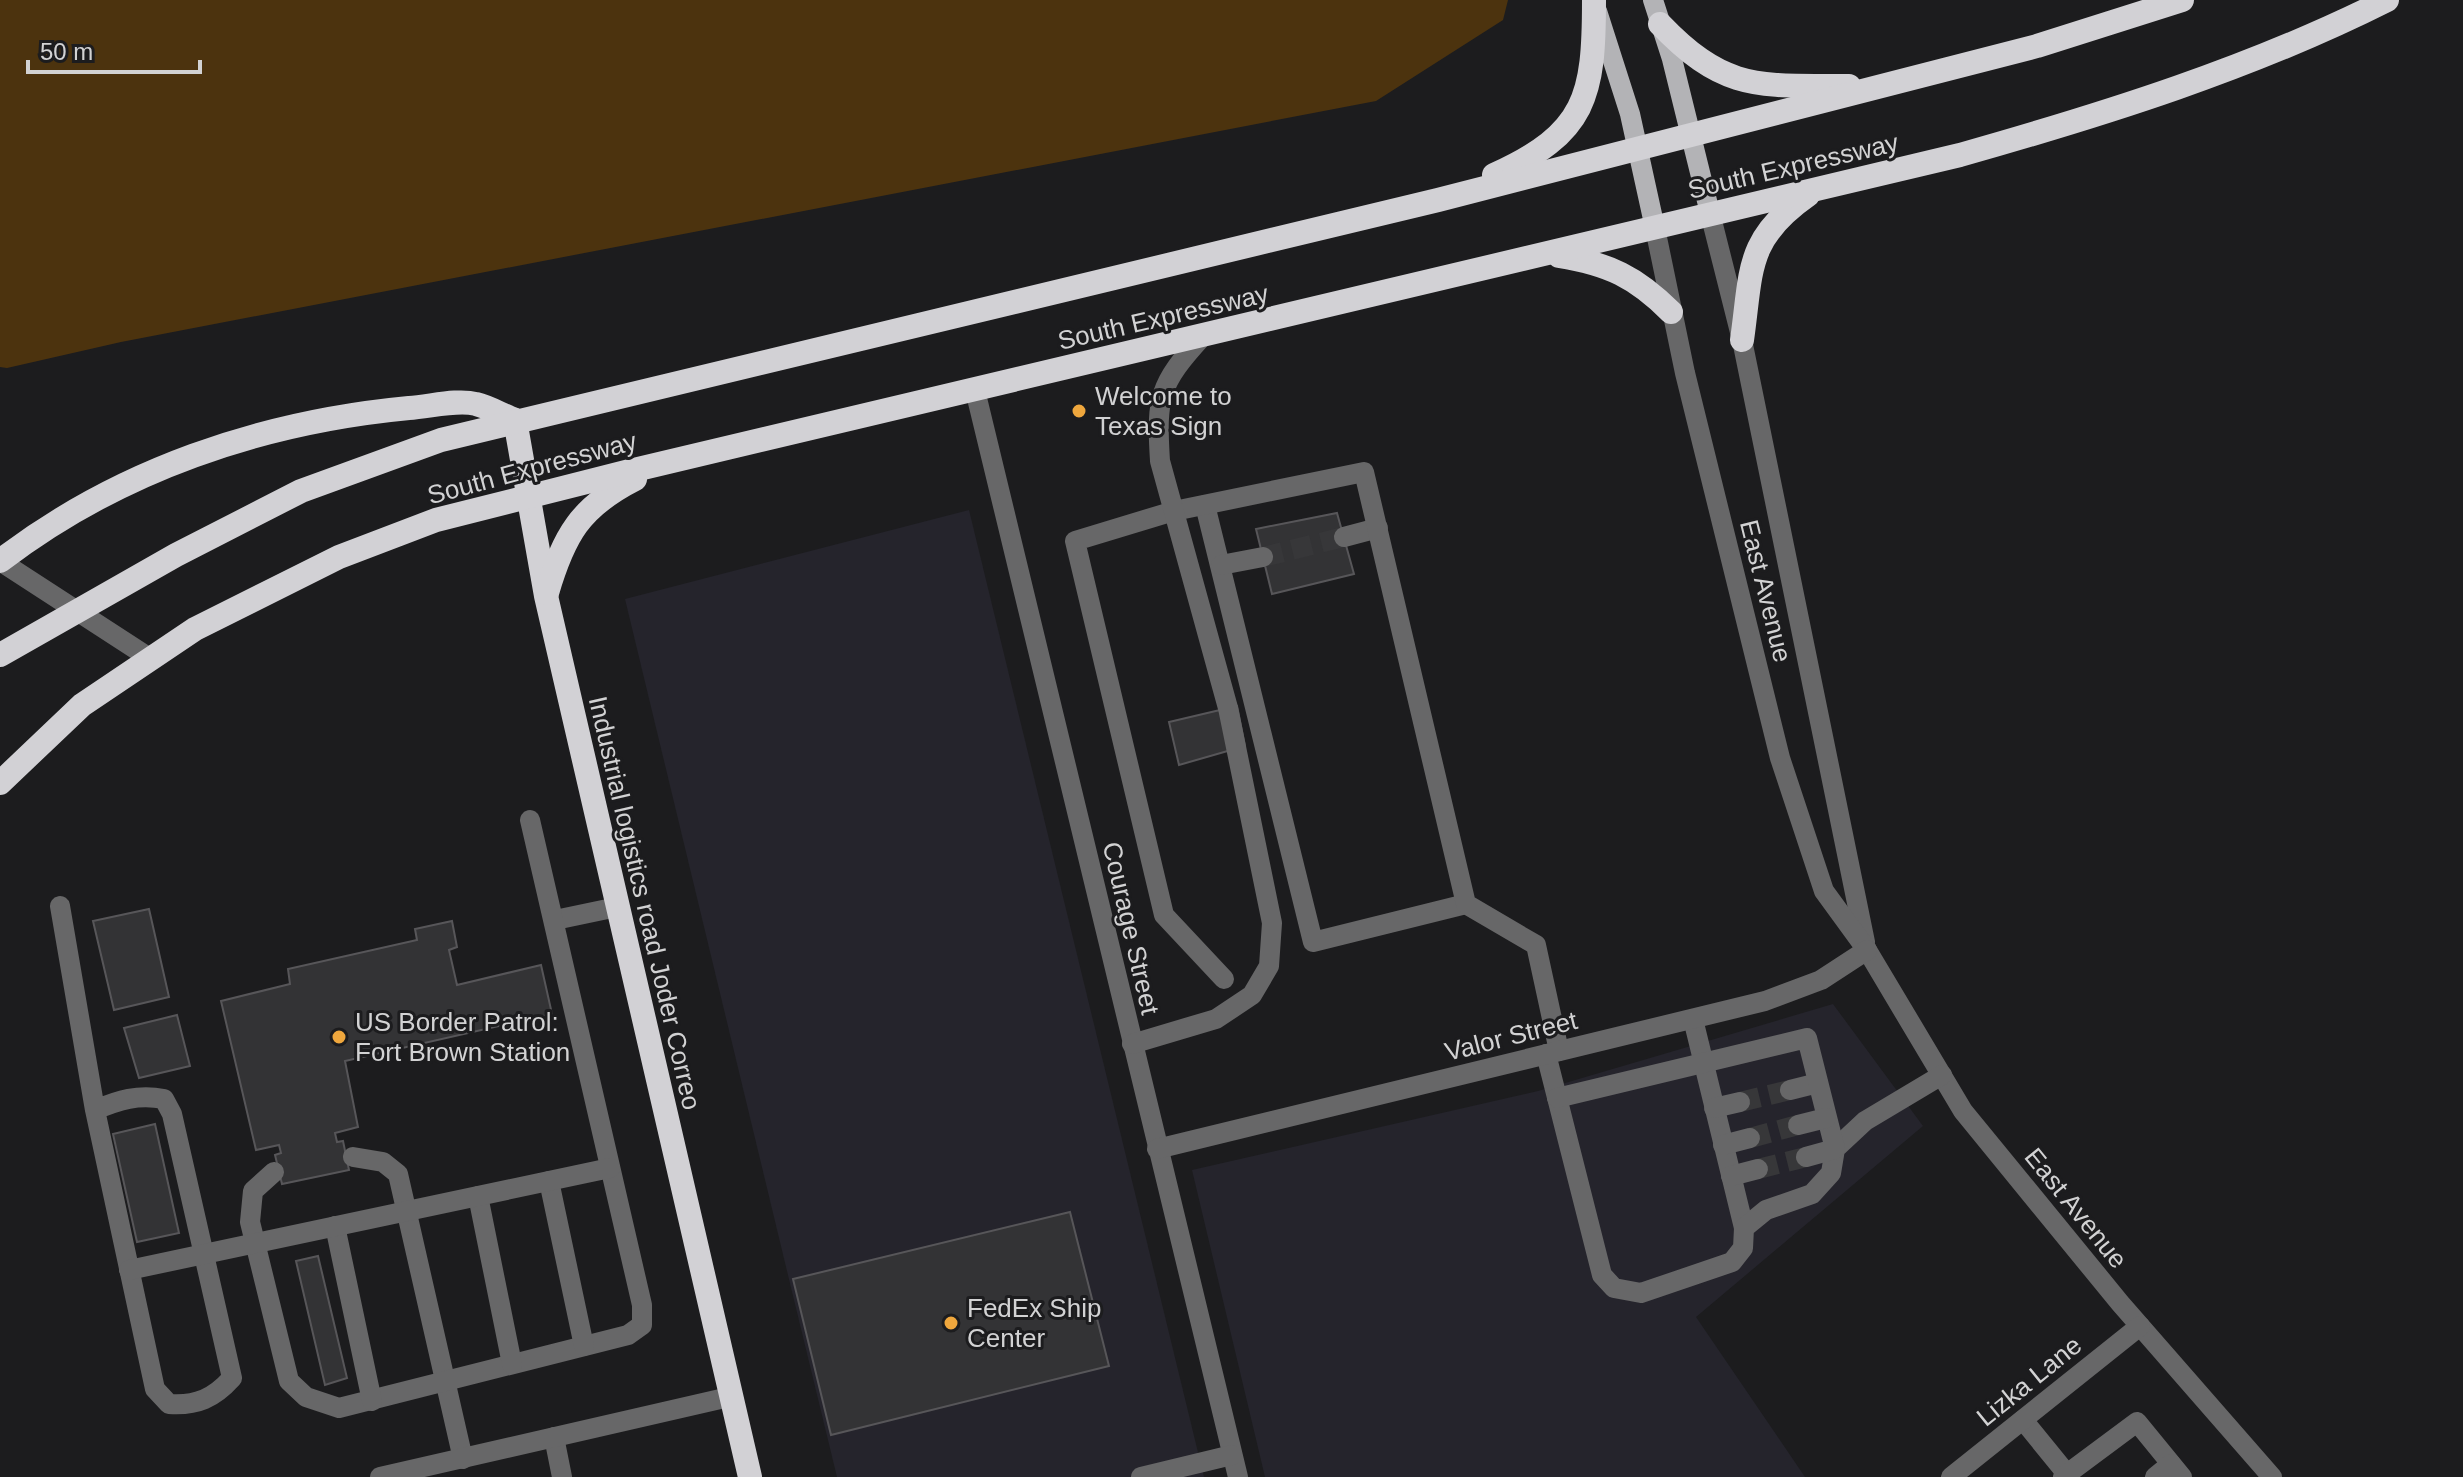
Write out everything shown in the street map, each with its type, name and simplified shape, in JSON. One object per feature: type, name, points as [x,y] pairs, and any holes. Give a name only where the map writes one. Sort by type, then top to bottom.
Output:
[{"type":"highway","points":[[1438,200],[1516,165],[1545,146],[1575,117],[1588,93],[1594,57],[1594,0]]},
{"type":"highway","name":"South Expressway","points":[[0,655],[176,555],[301,491],[441,440],[1438,200],[2037,46],[2182,0]]},
{"type":"highway","name":"South Expressway","points":[[0,783],[82,705],[195,629],[339,557],[436,520],[672,461],[1960,155],[2086,120],[2225,70],[2387,0]]},
{"type":"highway","points":[[1660,24],[1688,52],[1719,73],[1752,85],[1883,86]]},
{"type":"highway","points":[[1742,340],[1758,243],[1788,209],[1816,189]]},
{"type":"highway","points":[[1549,255],[1587,261],[1642,283],[1671,312]]},
{"type":"highway","points":[[0,561],[34,535],[143,475],[213,446],[294,426],[379,411],[474,403],[515,420]]},
{"type":"highway","name":"Industrial logistics road Joder Correo","points":[[515,420],[526,497],[546,596],[729,1397],[750,1477]]},
{"type":"highway","points":[[546,596],[558,558],[578,520],[612,491],[672,461]]},
{"type":"main road","points":[[1594,0],[1639,149],[1655,228]]},
{"type":"main road","points":[[1653,0],[1710,213]]},
{"type":"street","name":"East Avenue","points":[[1710,213],[1742,340],[1867,950]]},
{"type":"street","name":"East Avenue","points":[[1655,228],[1671,312],[1784,771],[1824,891],[1867,950],[1963,1111],[2262,1474]]},
{"type":"street","points":[[1132,1044],[1216,1019],[1252,995],[1269,966],[1272,923],[1237,748],[1160,461],[1158,422],[1163,387],[1202,337]]},
{"type":"street","name":"Courage Street","points":[[975,390],[1238,1477]]},
{"type":"street","points":[[1224,979],[1164,915],[1075,541],[1174,511],[1364,472],[1466,904]]},
{"type":"street","points":[[1205,505],[1313,942],[1466,904],[1536,945],[1557,1098],[1602,1275],[1614,1288],[1641,1293],[1732,1262],[1743,1248],[1744,1228],[1693,1019]]},
{"type":"street","points":[[1344,537],[1378,528]]},
{"type":"street","points":[[1221,565],[1263,557]]},
{"type":"street","points":[[0,561],[151,659]]},
{"type":"street","points":[[274,1172],[253,1191],[250,1222],[289,1381],[306,1397],[339,1408],[372,1401],[628,1335],[642,1325],[642,1305],[530,820]]},
{"type":"street","points":[[60,906],[95,1110],[155,1389],[169,1404],[189,1405],[217,1395],[232,1378],[201,1255],[172,1114],[164,1099],[145,1095],[122,1099],[95,1110]]},
{"type":"street","points":[[555,920],[617,907]]},
{"type":"street","name":"Valor Street","points":[[1157,1149],[1693,1019],[1799,990],[1859,958],[1867,950]]},
{"type":"street","points":[[1557,1098],[1807,1038],[1835,1149],[1831,1173],[1812,1194],[1766,1210],[1744,1228]]},
{"type":"street","points":[[1806,1157],[1835,1149],[1865,1121],[1942,1075]]},
{"type":"street","points":[[1790,1090],[1818,1083]]},
{"type":"street","points":[[1714,1108],[1740,1102]]},
{"type":"street","points":[[1798,1125],[1826,1118]]},
{"type":"street","points":[[1723,1145],[1750,1138]]},
{"type":"street","points":[[353,1157],[383,1162],[398,1174],[463,1459]]},
{"type":"street","points":[[129,1270],[610,1168]]},
{"type":"street","points":[[1731,1176],[1758,1169]]},
{"type":"street","points":[[549,1181],[584,1346]]},
{"type":"street","points":[[478,1196],[512,1364]]},
{"type":"street","points":[[335,1226],[372,1401]]},
{"type":"street","name":"Lizka Lane","points":[[1951,1477],[2140,1326]]},
{"type":"street","points":[[380,1477],[729,1397]]},
{"type":"street","points":[[2023,1420],[2065,1476],[2137,1422],[2169,1473]]},
{"type":"street","points":[[554,1437],[562,1477]]},
{"type":"street","points":[[1141,1477],[1175,1473],[1232,1455]]},
{"type":"shaded area","points":[[0,0],[1508,0],[1503,20],[1376,101],[121,342],[7,368],[0,367]]},
{"type":"shaded area","points":[[969,510],[1204,1477],[837,1477],[625,599]]},
{"type":"shaded area","points":[[1833,1004],[1923,1126],[1696,1317],[1805,1477],[1265,1477],[1192,1170],[1538,1091]]},
{"type":"building","points":[[1337,513],[1354,574],[1272,594],[1256,529]]},
{"type":"building","points":[[1237,706],[1245,746],[1179,765],[1169,722]]},
{"type":"building","points":[[149,909],[169,997],[114,1010],[93,921]]},
{"type":"building","name":"US Border Patrol: Fort Brown Station","points":[[452,921],[457,947],[449,950],[457,985],[541,965],[552,1014],[345,1061],[358,1127],[335,1133],[337,1142],[343,1141],[349,1170],[282,1184],[275,1155],[281,1153],[279,1145],[256,1150],[221,1001],[290,984],[288,969],[417,940],[415,929]]},
{"type":"building","points":[[177,1015],[190,1066],[139,1078],[124,1028]]},
{"type":"building","points":[[155,1124],[179,1233],[137,1242],[113,1134]]},
{"type":"building","name":"FedEx Ship Center","points":[[1070,1212],[1109,1366],[831,1435],[793,1279]]},
{"type":"building","points":[[318,1256],[347,1378],[325,1385],[296,1261]]},
{"type":"tunnel","points":[[1263,557],[1344,537]]},
{"type":"tunnel","points":[[1740,1102],[1790,1090]]},
{"type":"tunnel","points":[[1750,1138],[1798,1125]]},
{"type":"tunnel","points":[[1758,1169],[1806,1157]]},
{"type":"place","name":"Welcome to Texas Sign","points":[[1079,411]]},
{"type":"place","name":"US Border Patrol: Fort Brown Station","points":[[339,1037]]},
{"type":"place","name":"FedEx Ship Center","points":[[951,1323]]}]
